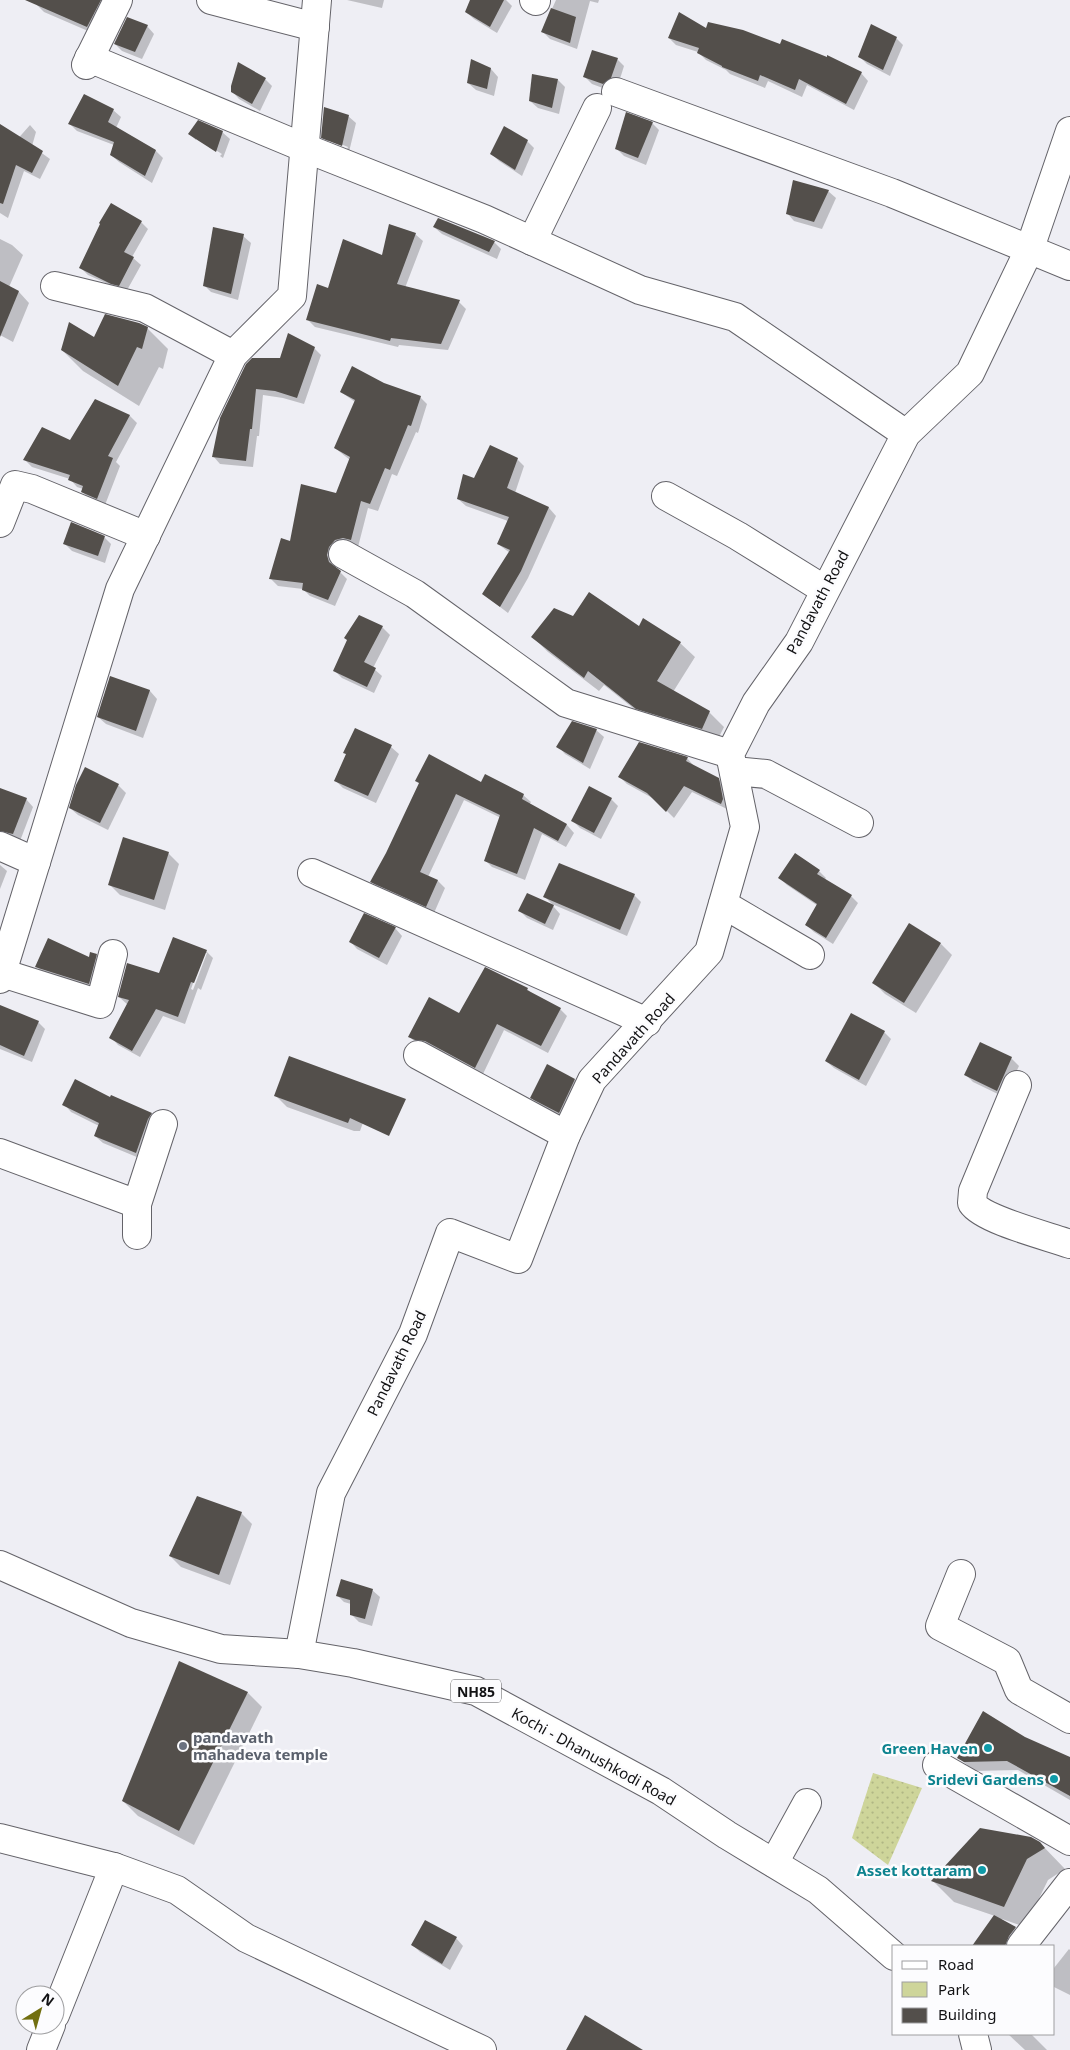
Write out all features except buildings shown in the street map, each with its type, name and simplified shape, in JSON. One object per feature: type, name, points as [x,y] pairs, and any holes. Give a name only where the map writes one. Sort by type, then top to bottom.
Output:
[{"type":"main road","points":[[118,0],[88,61],[484,219],[640,290],[735,317],[906,434]]},
{"type":"main road","points":[[211,0],[315,27]]},
{"type":"main road","points":[[113,954],[100,1004],[1,976],[120,589],[233,355],[292,296],[317,0]]},
{"type":"main road","points":[[532,241],[607,100],[892,193],[1070,266]]},
{"type":"main road","name":"Pandavath Road","points":[[299,1654],[331,1493],[413,1334],[450,1233],[518,1258],[566,1135],[592,1080],[709,952],[745,827],[732,763],[756,703],[799,642],[906,434],[970,373],[1030,248],[1070,131]]},
{"type":"main road","points":[[55,286],[145,308],[233,355]]},
{"type":"main road","points":[[0,523],[15,485],[32,489],[146,536]]},
{"type":"main road","points":[[666,496],[738,536],[825,590]]},
{"type":"main road","points":[[343,554],[415,594],[566,703],[766,774],[859,823]]},
{"type":"main road","points":[[0,846],[36,862]]},
{"type":"main road","points":[[312,873],[647,1022]]},
{"type":"main road","points":[[723,904],[810,955]]},
{"type":"main road","points":[[418,1055],[566,1135]]},
{"type":"main road","points":[[1017,1085],[973,1191],[972,1203],[976,1209],[988,1216],[1070,1244]]},
{"type":"main road","points":[[138,1235],[137,1204],[163,1124]]},
{"type":"main road","points":[[0,1153],[137,1204]]},
{"type":"main road","name":"Kochi - Dhanushkodi Road","points":[[0,1564],[131,1623],[221,1649],[299,1654],[354,1663],[476,1691],[660,1791],[727,1835],[818,1890],[892,1954]]},
{"type":"main road","points":[[961,1574],[940,1626],[1007,1660],[1020,1690],[1070,1719]]},
{"type":"main road","points":[[937,1765],[1070,1841]]},
{"type":"main road","points":[[774,1863],[807,1803]]},
{"type":"main road","points":[[0,1838],[114,1867],[177,1890],[246,1938],[482,2050]]},
{"type":"main road","points":[[65,1990],[114,1867]]},
{"type":"main road","points":[[1022,1945],[1070,1883]]},
{"type":"main road","points":[[41,2050],[47,2035]]},
{"type":"green space","points":[[873,1773],[922,1788],[888,1865],[852,1838]]},
{"type":"place","name":"pandavath mahadeva temple","points":[[183,1746]]},
{"type":"place","name":"Green Haven","points":[[988,1748]]},
{"type":"place","name":"Sridevi Gardens","points":[[1054,1779]]},
{"type":"place","name":"Asset kottaram","points":[[982,1870]]}]
